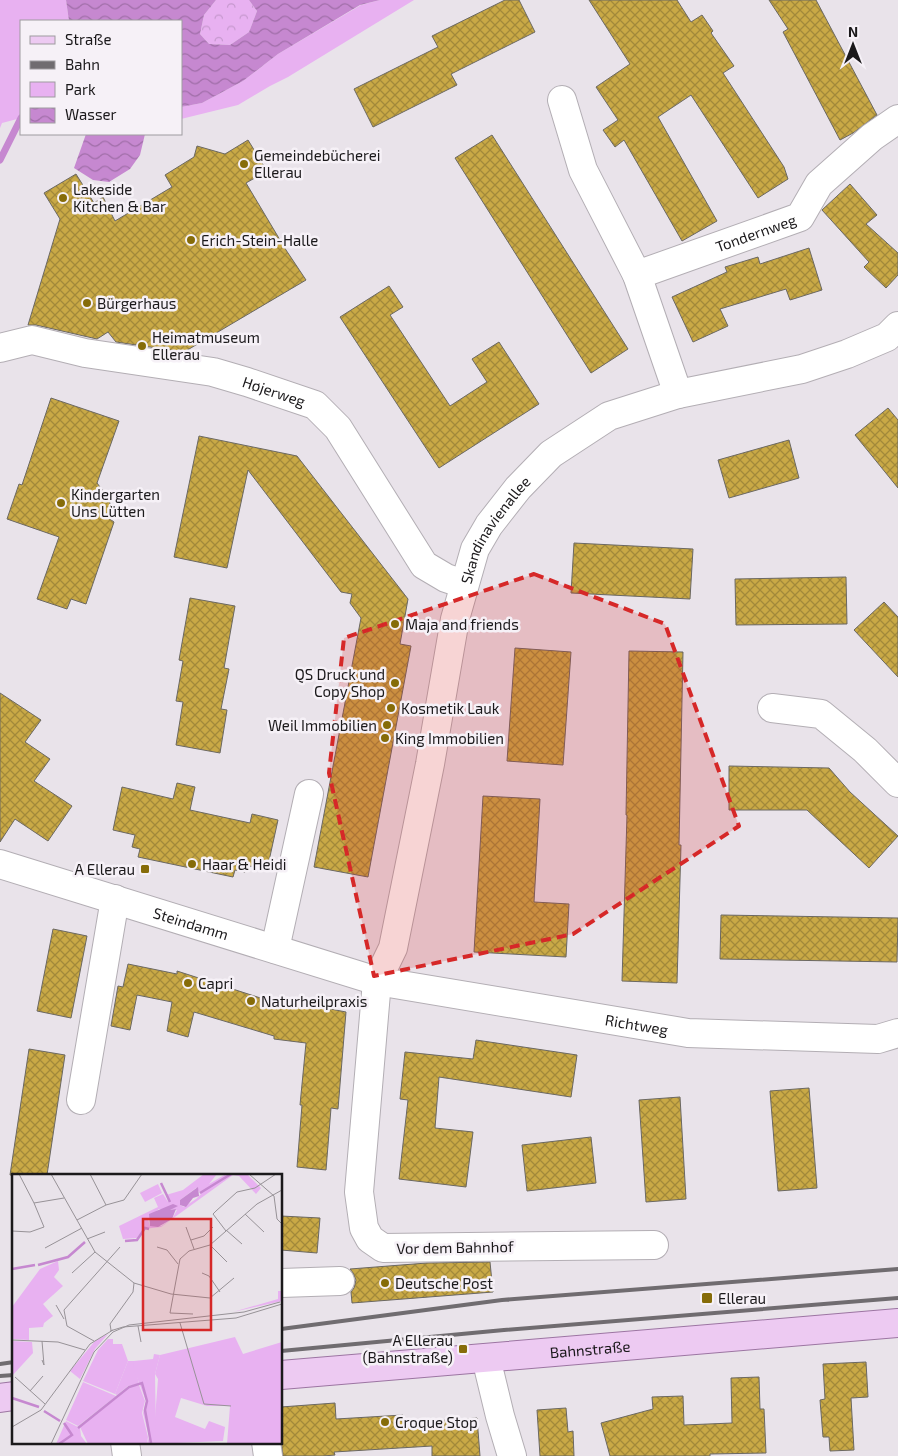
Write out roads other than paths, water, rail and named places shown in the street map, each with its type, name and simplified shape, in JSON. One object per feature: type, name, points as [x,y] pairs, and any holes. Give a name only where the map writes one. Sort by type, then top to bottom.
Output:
[{"type":"main road","name":"Bahnstraße","points":[[282,1375],[898,1323]]},
{"type":"street","points":[[562,100],[583,170],[637,275],[678,394]]},
{"type":"street","name":"Tondernweg","points":[[637,275],[800,217],[819,184],[872,137],[898,119]]},
{"type":"street","name":"Skandinavienallee","points":[[377,981],[393,948],[430,764],[455,619],[464,584],[475,549],[489,525],[518,488],[552,454],[609,416],[678,394],[802,369],[894,338]]},
{"type":"street","name":"Højerweg","points":[[0,348],[32,340],[85,353],[213,372],[315,405],[338,428],[424,566],[446,578],[464,584]]},
{"type":"street","points":[[772,708],[821,714],[865,750],[898,783]]},
{"type":"street","points":[[275,949],[309,794]]},
{"type":"street","name":"Steindamm","points":[[1,864],[377,981]]},
{"type":"street","points":[[81,1100],[115,899]]},
{"type":"street","name":"Richtweg","points":[[377,981],[688,1033],[878,1039],[898,1033]]},
{"type":"street","name":"Vor dem Bahnhof","points":[[377,981],[359,1192],[364,1228],[370,1239],[384,1248],[654,1245]]},
{"type":"street","points":[[282,1283],[340,1281]]},
{"type":"street","points":[[486,1358],[512,1456]]},
{"type":"water","points":[[66,0],[216,0],[204,15],[200,34],[209,44],[230,45],[249,32],[257,11],[249,0],[380,0],[360,5],[278,54],[243,81],[202,103],[182,107],[182,20],[69,20]]},
{"type":"water","points":[[86,135],[145,135],[140,155],[130,169],[109,182],[93,180],[74,168]]},
{"type":"waterway","points":[[0,160],[20,120]]},
{"type":"railway","points":[[282,1329],[502,1300],[898,1269]]},
{"type":"railway","points":[[282,1351],[504,1330],[898,1298]]},
{"type":"railway","points":[[0,1364],[12,1362]]},
{"type":"railway","points":[[0,1376],[12,1375]]},
{"type":"place","name":"Gemeindebücherei Ellerau","points":[[244,164]]},
{"type":"place","name":"Lakeside Kitchen & Bar","points":[[63,198]]},
{"type":"place","name":"Erich-Stein-Halle","points":[[191,240]]},
{"type":"place","name":"Bürgerhaus","points":[[87,303]]},
{"type":"place","name":"Heimatmuseum Ellerau","points":[[142,346]]},
{"type":"place","name":"Kindergarten Uns Lütten","points":[[61,503]]},
{"type":"place","name":"Maja and friends","points":[[395,624]]},
{"type":"place","name":"QS Druck und Copy Shop","points":[[395,683]]},
{"type":"place","name":"Kosmetik Lauk","points":[[391,708]]},
{"type":"place","name":"Weil Immobilien","points":[[387,725]]},
{"type":"place","name":"King Immobilien","points":[[385,738]]},
{"type":"place","name":"Haar & Heidi","points":[[192,864]]},
{"type":"place","name":"A Ellerau","points":[[145,869]]},
{"type":"place","name":"Capri","points":[[188,983]]},
{"type":"place","name":"Naturheilpraxis","points":[[251,1001]]},
{"type":"place","name":"Deutsche Post","points":[[385,1283]]},
{"type":"place","name":"Ellerau","points":[[707,1298]]},
{"type":"place","name":"A Ellerau (Bahnstraße)","points":[[463,1349]]},
{"type":"place","name":"Croque Stop","points":[[385,1422]]}]
